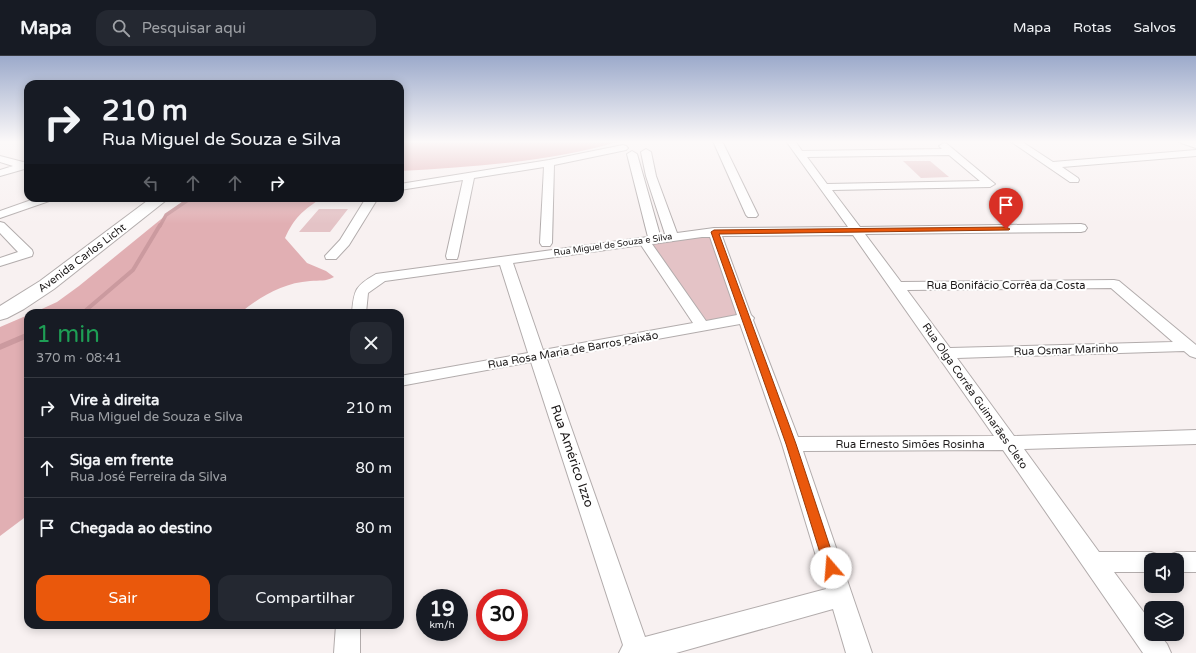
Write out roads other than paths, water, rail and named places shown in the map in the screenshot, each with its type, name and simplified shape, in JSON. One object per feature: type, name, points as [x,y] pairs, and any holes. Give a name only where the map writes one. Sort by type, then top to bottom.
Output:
[{"type":"main road","name":"Avenida Carlos Licht","points":[[0,314],[47,286],[156,202]]},
{"type":"street","points":[[0,173],[16,169]]},
{"type":"street","points":[[404,186],[513,169]]},
{"type":"street","points":[[546,243],[549,169]]},
{"type":"street","points":[[639,169],[649,240],[702,326]]},
{"type":"street","points":[[647,169],[672,236]]},
{"type":"street","points":[[730,169],[752,215]]},
{"type":"street","name":"Rua Olga Corrêa Guimarães Cleto","points":[[810,169],[898,286],[1158,653]]},
{"type":"street","points":[[823,187],[990,184],[972,169]]},
{"type":"street","points":[[1058,169],[1074,180]]},
{"type":"street","points":[[452,256],[469,176]]},
{"type":"street","points":[[0,215],[37,202]]},
{"type":"street","points":[[332,256],[345,242],[370,202]]},
{"type":"street","points":[[0,226],[26,252],[0,262]]},
{"type":"street","name":"Rua Miguel de Souza e Silva","points":[[359,309],[361,292],[372,282],[381,277],[672,236],[714,232],[1082,228]]},
{"type":"street","points":[[714,232],[747,318],[791,444],[859,653]]},
{"type":"street","name":"Rua Américo Izzo","points":[[505,260],[636,652]]},
{"type":"street","name":"Rua Bonifácio Corrêa da Costa","points":[[898,286],[1114,284],[1192,350]]},
{"type":"street","name":"Rua Rosa Maria de Barros Paixão","points":[[404,380],[747,318]]},
{"type":"street","name":"Rua Osmar Marinho","points":[[945,353],[1192,350]]},
{"type":"street","name":"Rua Ernesto Simões Rosinha","points":[[791,444],[1009,443],[1196,437]]},
{"type":"street","points":[[1094,562],[1144,562]]},
{"type":"street","points":[[1184,562],[1196,562]]},
{"type":"street","points":[[636,652],[840,596]]},
{"type":"street","points":[[348,629],[348,653]]},
{"type":"waterway","points":[[160,226],[166,215],[185,202]]},
{"type":"waterway","points":[[87,309],[133,270],[160,225]]},
{"type":"waterway","points":[[0,347],[24,337]]}]
